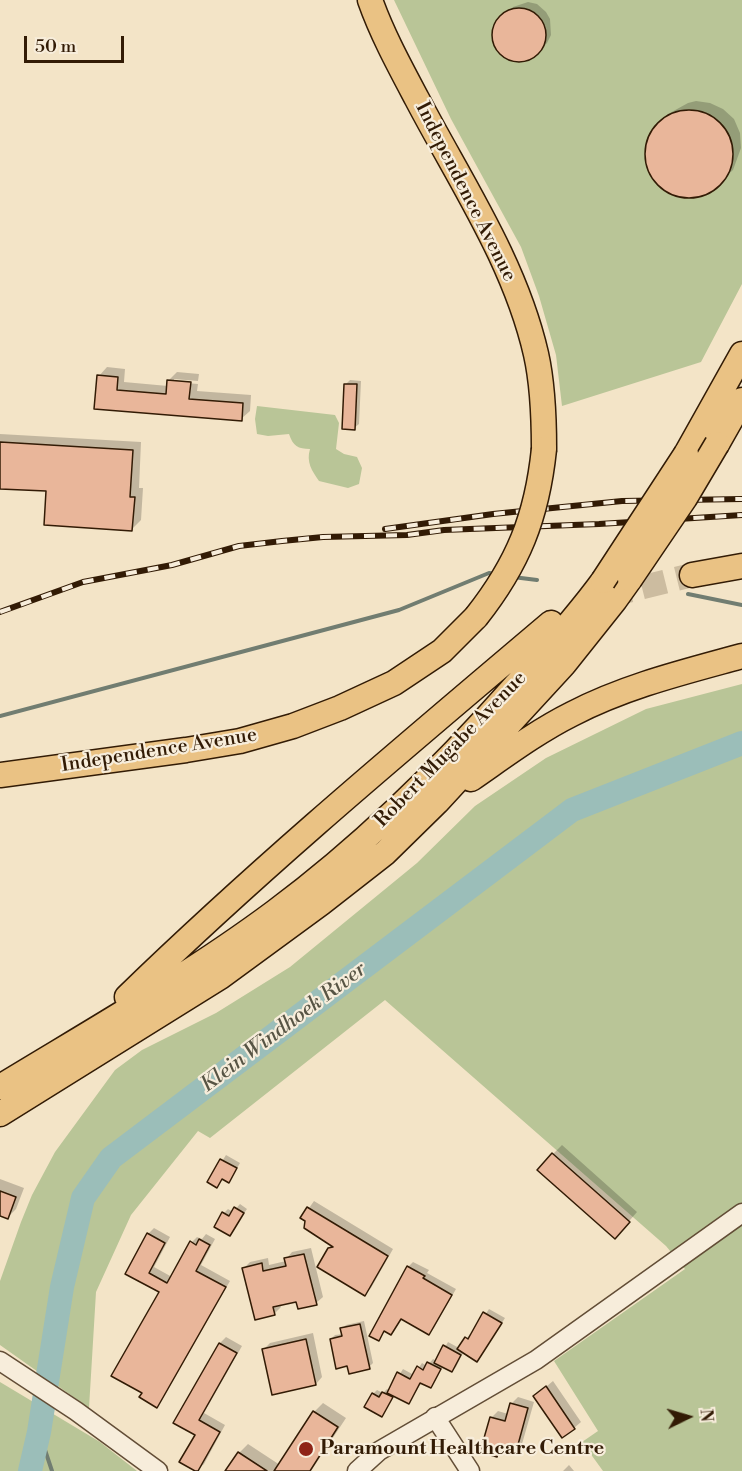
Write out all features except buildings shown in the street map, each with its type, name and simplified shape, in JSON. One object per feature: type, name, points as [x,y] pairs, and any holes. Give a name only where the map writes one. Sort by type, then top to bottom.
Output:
[{"type":"main road","name":"Independence Avenue","points":[[0,775],[240,741],[293,726],[340,708],[394,683],[442,651],[476,617],[507,574],[533,515],[542,474],[544,416],[541,379],[529,326],[518,294],[493,239],[404,74],[370,0]]},
{"type":"main road","name":"Robert Mugabe Avenue","points":[[0,1114],[248,957],[385,853],[437,802],[554,659],[585,606],[686,454],[742,354]]},
{"type":"main road","name":"Robert Mugabe Avenue","points":[[0,1087],[91,1032],[276,911],[375,829],[615,600],[685,498],[742,400]]},
{"type":"main road","points":[[692,575],[742,566]]},
{"type":"main road","points":[[91,1032],[175,950],[329,812],[551,623]]},
{"type":"main road","points":[[437,802],[560,721],[596,702],[629,688],[742,656]]},
{"type":"street","points":[[357,1471],[379,1451],[536,1360],[742,1214]]},
{"type":"street","points":[[0,1361],[76,1411],[158,1471]]},
{"type":"street","points":[[435,1418],[470,1471]]},
{"type":"green space","points":[[394,0],[742,0],[742,284],[701,362],[562,406],[556,355],[539,296],[521,247],[451,119]]},
{"type":"green space","points":[[257,406],[335,415],[339,423],[336,449],[344,454],[357,457],[362,468],[359,484],[348,488],[319,481],[309,462],[310,449],[296,446],[289,434],[268,436],[257,434],[255,419]]},
{"type":"green space","points":[[742,684],[742,1471],[603,1471],[582,1442],[598,1431],[554,1361],[685,1269],[666,1246],[385,1000],[210,1138],[198,1131],[131,1215],[96,1292],[89,1408],[0,1345],[0,1281],[32,1195],[55,1152],[115,1070],[142,1050],[216,1013],[290,967],[417,863],[475,806],[546,758],[646,709]]},
{"type":"green space","points":[[0,1382],[100,1442],[137,1471],[0,1471]]},
{"type":"waterway","points":[[0,716],[399,610],[489,573],[497,574]]},
{"type":"waterway","points":[[513,577],[537,580]]},
{"type":"waterway","points":[[688,594],[742,605]]},
{"type":"waterway","name":"Klein Windhoek River","points":[[30,1471],[39,1432],[62,1287],[83,1198],[111,1158],[572,810],[742,743]]},
{"type":"waterway","points":[[39,1432],[52,1471]]},
{"type":"tunnel","points":[[607,596],[692,575]]},
{"type":"railway","points":[[385,529],[493,514],[622,501],[742,499]]},
{"type":"railway","points":[[0,612],[83,582],[172,565],[239,546],[323,537],[407,535],[444,530],[742,515]]},
{"type":"place","name":"Paramount Healthcare Centre","points":[[306,1449]]}]
